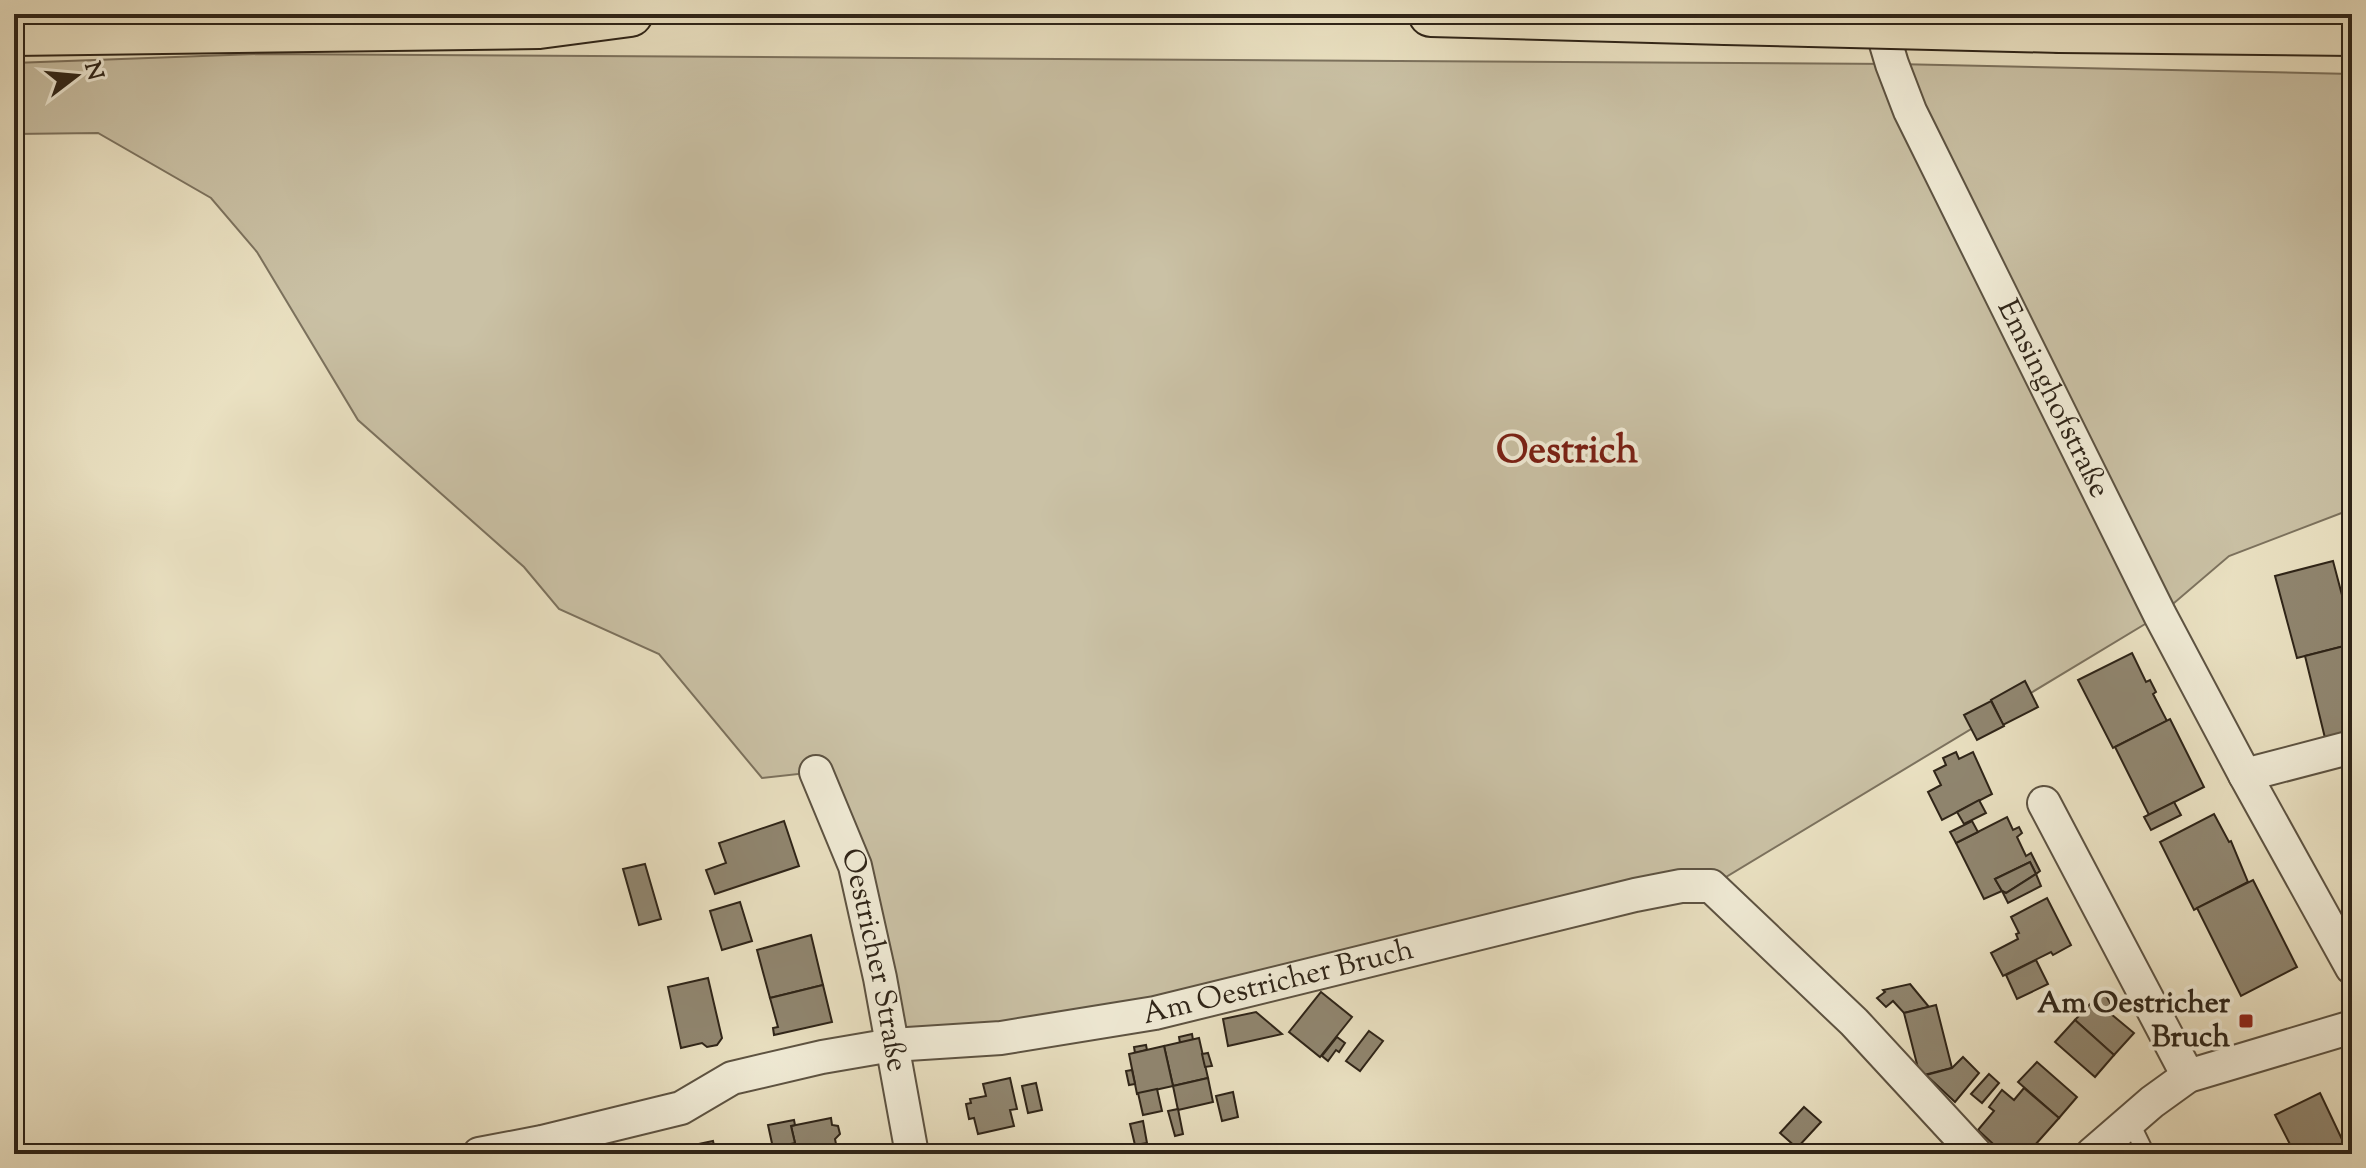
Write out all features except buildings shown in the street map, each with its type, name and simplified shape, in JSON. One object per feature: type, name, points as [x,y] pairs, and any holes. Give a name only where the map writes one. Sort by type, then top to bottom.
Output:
[{"type":"highway","points":[[14,33],[539,26],[630,14]]},
{"type":"highway","points":[[1431,14],[2060,30],[2352,33]]},
{"type":"street","name":"Emsinghofstraße","points":[[1877,14],[1892,64],[1924,141],[2160,615],[2352,968]]},
{"type":"street","points":[[2245,775],[2352,747]]},
{"type":"street","name":"Oestricher Straße","points":[[816,772],[855,866],[880,978],[912,1154]]},
{"type":"street","points":[[2044,803],[2188,1076]]},
{"type":"street","name":"Am Oestricher Bruch","points":[[479,1154],[681,1108],[732,1078],[822,1057],[892,1045],[1001,1038],[1155,1013],[1681,886],[1711,886],[1854,1022],[1976,1154]]},
{"type":"street","points":[[2092,1154],[2152,1102],[2188,1076],[2352,1027]]},
{"type":"lane","points":[[2130,1121],[2146,1154]]},
{"type":"shaded area","points":[[258,54],[1895,64],[2352,74],[2352,509],[2229,556],[2160,615],[1711,886],[1301,978],[892,1045],[816,772],[762,778],[659,654],[559,609],[524,567],[358,420],[257,252],[211,198],[98,133],[14,134],[14,63]]},
{"type":"place","name":"Am Oestricher Bruch","points":[[2246,1021]]},
{"type":"district","name":"Oestrich","points":[[1567,453]]}]
